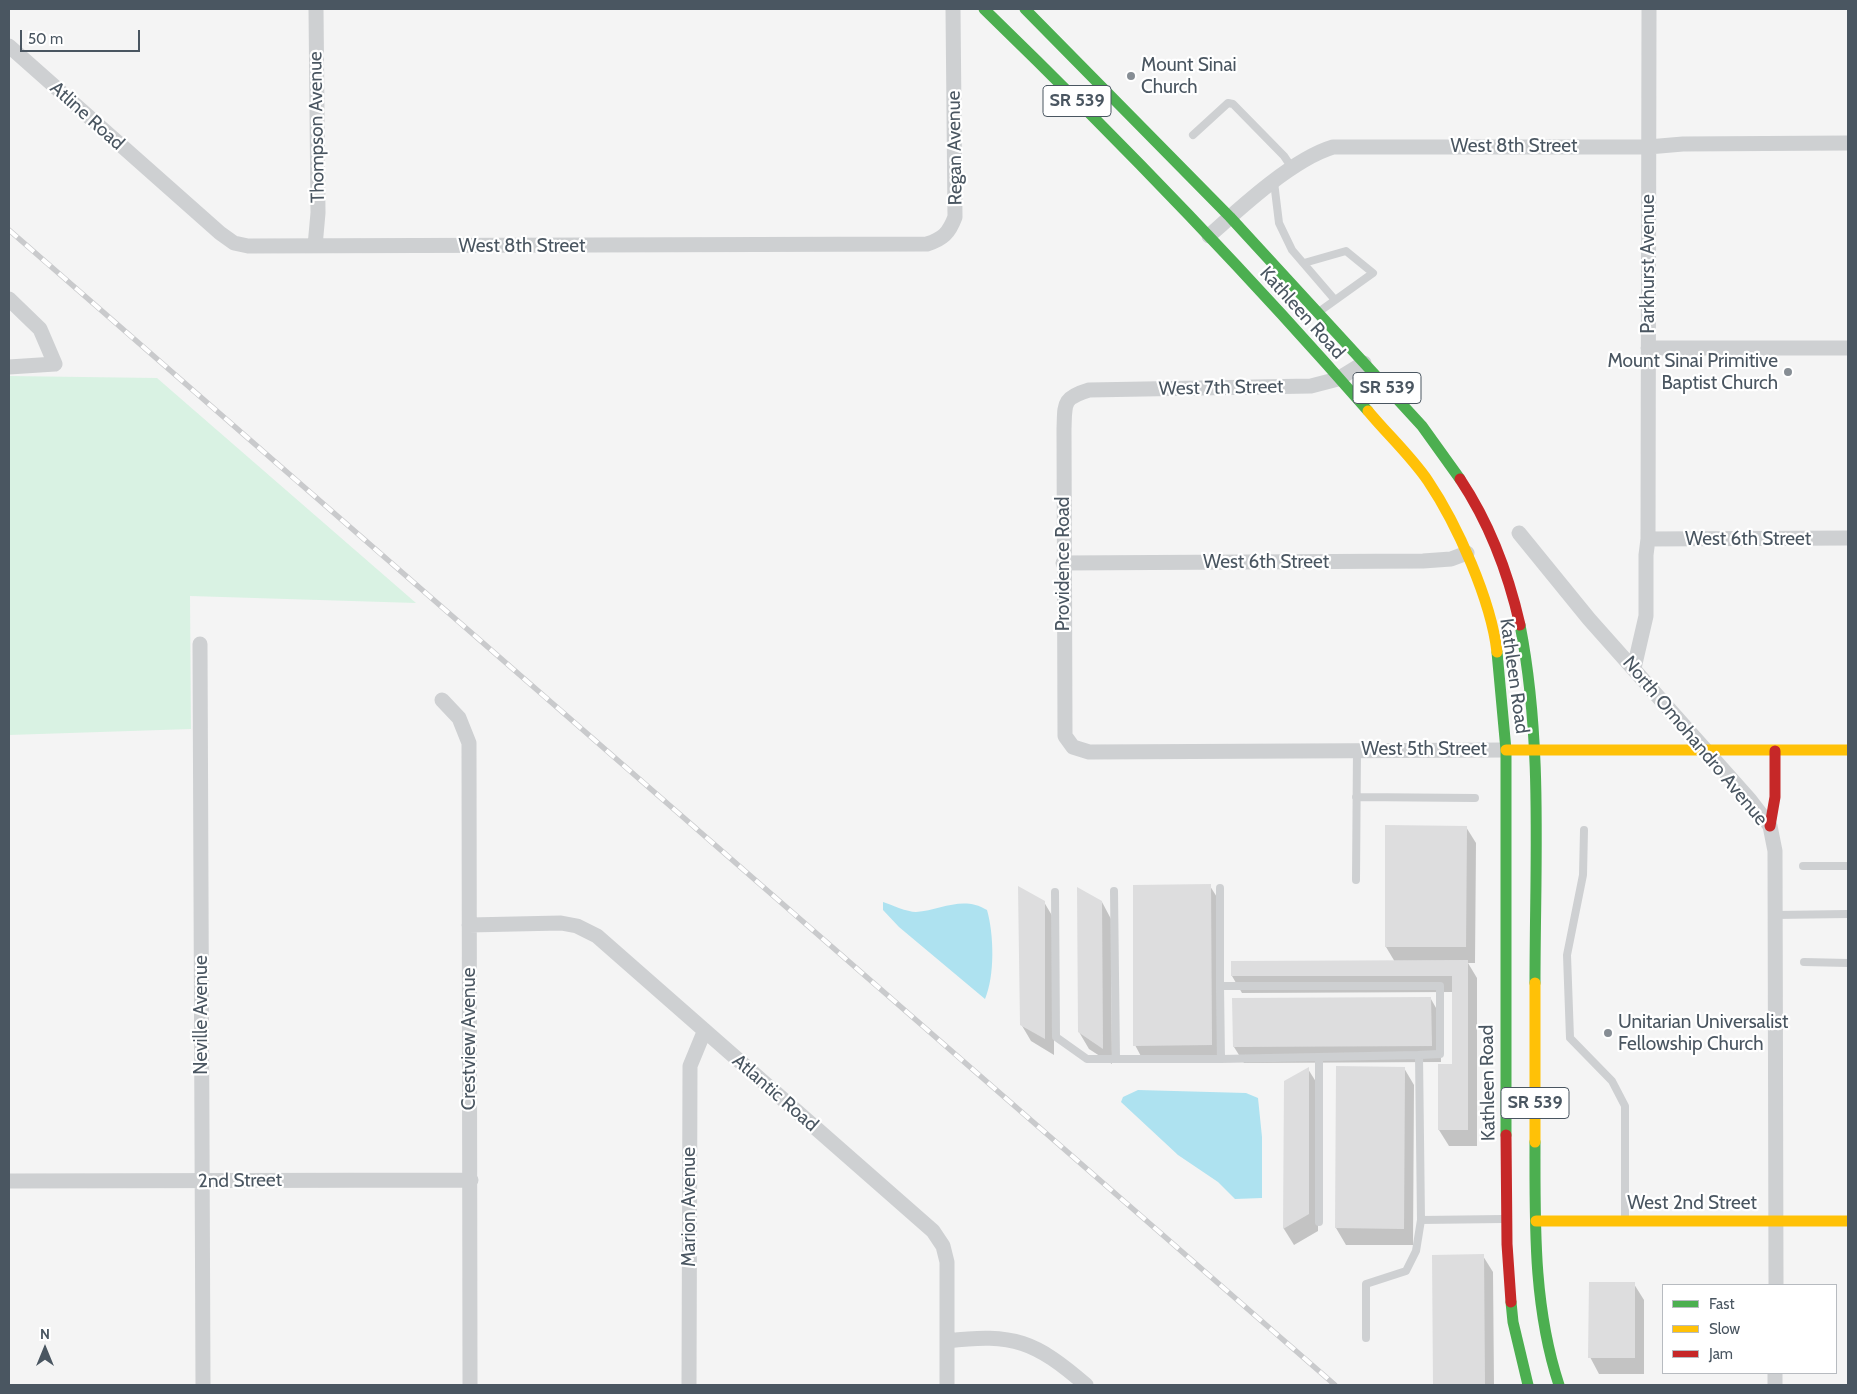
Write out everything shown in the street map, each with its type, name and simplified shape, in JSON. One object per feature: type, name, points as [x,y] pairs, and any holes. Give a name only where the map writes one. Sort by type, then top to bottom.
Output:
[{"type":"main road","name":"Kathleen Road","points":[[984,9],[1045,68],[1209,236],[1338,379],[1428,481],[1467,553],[1483,596],[1496,645],[1506,750],[1505,1106],[1507,1219],[1513,1322],[1528,1385]]},
{"type":"main road","name":"Kathleen Road","points":[[1025,9],[1230,217],[1278,260],[1318,312],[1422,426],[1445,457],[1478,509],[1508,577],[1528,662],[1535,751],[1535,1260],[1548,1355],[1559,1385]]},
{"type":"main road","points":[[1012,11],[1089,90],[1111,96]]},
{"type":"main road","name":"West 5th Street","points":[[1506,750],[1848,750]]},
{"type":"main road","points":[[1770,826],[1775,797],[1775,751]]},
{"type":"main road","points":[[1505,1106],[1516,1138],[1518,1190]]},
{"type":"main road","points":[[1523,1204],[1536,1221]]},
{"type":"main road","points":[[1507,1219],[1518,1238]]},
{"type":"main road","name":"West 2nd Street","points":[[1536,1221],[1848,1221]]},
{"type":"main road","points":[[1543,1375],[1553,1385]]},
{"type":"street","name":"Thompson Avenue","points":[[316,9],[318,213],[316,246]]},
{"type":"street","name":"Regan Avenue","points":[[900,244],[927,244],[941,240],[950,231],[955,217],[953,9]]},
{"type":"street","name":"Parkhurst Avenue","points":[[1634,668],[1646,616],[1646,555],[1648,539],[1649,9]]},
{"type":"street","name":"Atline Road","points":[[9,46],[166,186]]},
{"type":"street","name":"West 8th Street","points":[[1209,236],[1292,168],[1318,151],[1333,147],[1648,147],[1683,144],[1848,143]]},
{"type":"street","name":"West 8th Street","points":[[166,186],[234,243],[248,246],[900,244]]},
{"type":"street","points":[[9,299],[40,329],[55,364],[9,367]]},
{"type":"street","points":[[1648,348],[1848,348]]},
{"type":"street","name":"West 7th Street","points":[[1073,395],[1089,390],[1250,389],[1311,386],[1338,379],[1364,363]]},
{"type":"street","name":"Providence Road","points":[[1065,736],[1064,429],[1065,405],[1073,395]]},
{"type":"street","name":"North Omohandro Avenue","points":[[1519,533],[1588,619],[1634,668],[1750,800],[1770,826],[1775,851],[1776,1284]]},
{"type":"street","name":"West 6th Street","points":[[1648,539],[1848,538]]},
{"type":"street","name":"West 6th Street","points":[[1064,562],[1423,561],[1451,559],[1467,553]]},
{"type":"street","name":"Neville Avenue","points":[[200,644],[203,1385]]},
{"type":"street","name":"Crestview Avenue","points":[[442,700],[459,718],[468,743],[471,1180],[470,1385]]},
{"type":"street","name":"West 5th Street","points":[[1065,736],[1073,747],[1089,752],[1357,749],[1506,750]]},
{"type":"street","name":"Atlantic Road","points":[[469,925],[561,923],[577,926],[597,936],[704,1032],[933,1231],[942,1246],[947,1262],[947,1385]]},
{"type":"street","name":"Marion Avenue","points":[[689,1385],[690,1066],[704,1032]]},
{"type":"street","name":"2nd Street","points":[[9,1181],[471,1180]]},
{"type":"street","points":[[947,1341],[984,1336],[1008,1338],[1034,1348],[1059,1362],[1086,1385]]},
{"type":"lane","points":[[1193,135],[1228,103],[1233,104],[1284,156],[1292,168]]},
{"type":"lane","points":[[1274,182],[1279,223],[1292,250],[1335,300]]},
{"type":"lane","points":[[1278,260],[1292,250]]},
{"type":"lane","points":[[1304,263],[1346,251],[1373,272],[1318,312]]},
{"type":"lane","points":[[1356,880],[1357,749]]},
{"type":"lane","points":[[1356,797],[1475,798]]},
{"type":"lane","points":[[1584,830],[1583,875],[1566,955],[1570,1038],[1612,1081],[1626,1106],[1625,1221]]},
{"type":"lane","points":[[1803,866],[1848,866]]},
{"type":"lane","points":[[1220,888],[1221,1059]]},
{"type":"lane","points":[[1114,891],[1116,1059]]},
{"type":"lane","points":[[1055,892],[1056,1037],[1087,1059],[1221,1059],[1419,1056],[1440,1054],[1440,986],[1220,986]]},
{"type":"lane","points":[[1775,915],[1848,914]]},
{"type":"lane","points":[[1804,962],[1848,963]]},
{"type":"lane","points":[[1366,1338],[1366,1284],[1406,1271],[1416,1251],[1422,1220],[1419,1056]]},
{"type":"lane","points":[[1318,1057],[1319,1222]]},
{"type":"lane","points":[[1422,1220],[1507,1219]]},
{"type":"green space","points":[[9,376],[157,378],[416,603],[190,596],[191,729],[9,735]]},
{"type":"water","points":[[883,902],[912,912],[961,904],[978,906],[987,910],[991,931],[992,967],[991,979],[985,999],[899,927],[883,910]]},
{"type":"water","points":[[1138,1090],[1246,1093],[1258,1098],[1262,1137],[1262,1198],[1235,1199],[1218,1182],[1178,1155],[1121,1102],[1123,1097]]},
{"type":"building","points":[[1385,825],[1467,826],[1466,947],[1385,947]]},
{"type":"building","points":[[1211,884],[1212,1045],[1133,1046],[1133,885]]},
{"type":"building","points":[[1018,886],[1045,901],[1045,1039],[1020,1025]]},
{"type":"building","points":[[1077,887],[1102,901],[1103,1049],[1078,1032]]},
{"type":"building","points":[[1468,960],[1468,1130],[1438,1130],[1438,1064],[1452,1064],[1452,976],[1231,976],[1231,961]]},
{"type":"building","points":[[1431,997],[1432,1046],[1233,1047],[1232,998]]},
{"type":"building","points":[[1336,1066],[1405,1067],[1404,1229],[1335,1228]]},
{"type":"building","points":[[1309,1067],[1309,1214],[1283,1229],[1284,1081]]},
{"type":"building","points":[[1484,1254],[1485,1385],[1433,1385],[1432,1255]]},
{"type":"building","points":[[1589,1282],[1635,1282],[1635,1358],[1588,1358]]},
{"type":"railway","points":[[9,230],[1335,1385]]},
{"type":"traffic: fast","points":[[984,9],[1083,107],[1228,256],[1368,411]]},
{"type":"traffic: fast","points":[[1025,9],[1230,217],[1422,426],[1460,479]]},
{"type":"traffic: fast","points":[[1520,625],[1527,669],[1535,758],[1535,983]]},
{"type":"traffic: fast","points":[[1497,652],[1506,750],[1506,1135]]},
{"type":"traffic: fast","points":[[1535,1142],[1537,1265],[1544,1325],[1559,1385]]},
{"type":"traffic: fast","points":[[1511,1302],[1513,1322],[1528,1385]]},
{"type":"traffic: slow","points":[[1368,411],[1407,454],[1428,481],[1450,519],[1480,586],[1494,631],[1497,652]]},
{"type":"traffic: slow","points":[[1506,750],[1848,750]]},
{"type":"traffic: slow","points":[[1535,983],[1535,1142]]},
{"type":"traffic: slow","points":[[1536,1221],[1848,1221]]},
{"type":"traffic: jam","points":[[1460,479],[1480,513],[1497,549],[1510,586],[1520,625]]},
{"type":"traffic: jam","points":[[1770,826],[1775,797],[1775,751]]},
{"type":"traffic: jam","points":[[1506,1135],[1507,1244],[1511,1302]]},
{"type":"place","name":"Mount Sinai Church","points":[[1131,76]]},
{"type":"place","name":"Mount Sinai Primitive Baptist Church","points":[[1788,372]]},
{"type":"place","name":"Unitarian Universalist Fellowship Church","points":[[1608,1033]]}]
